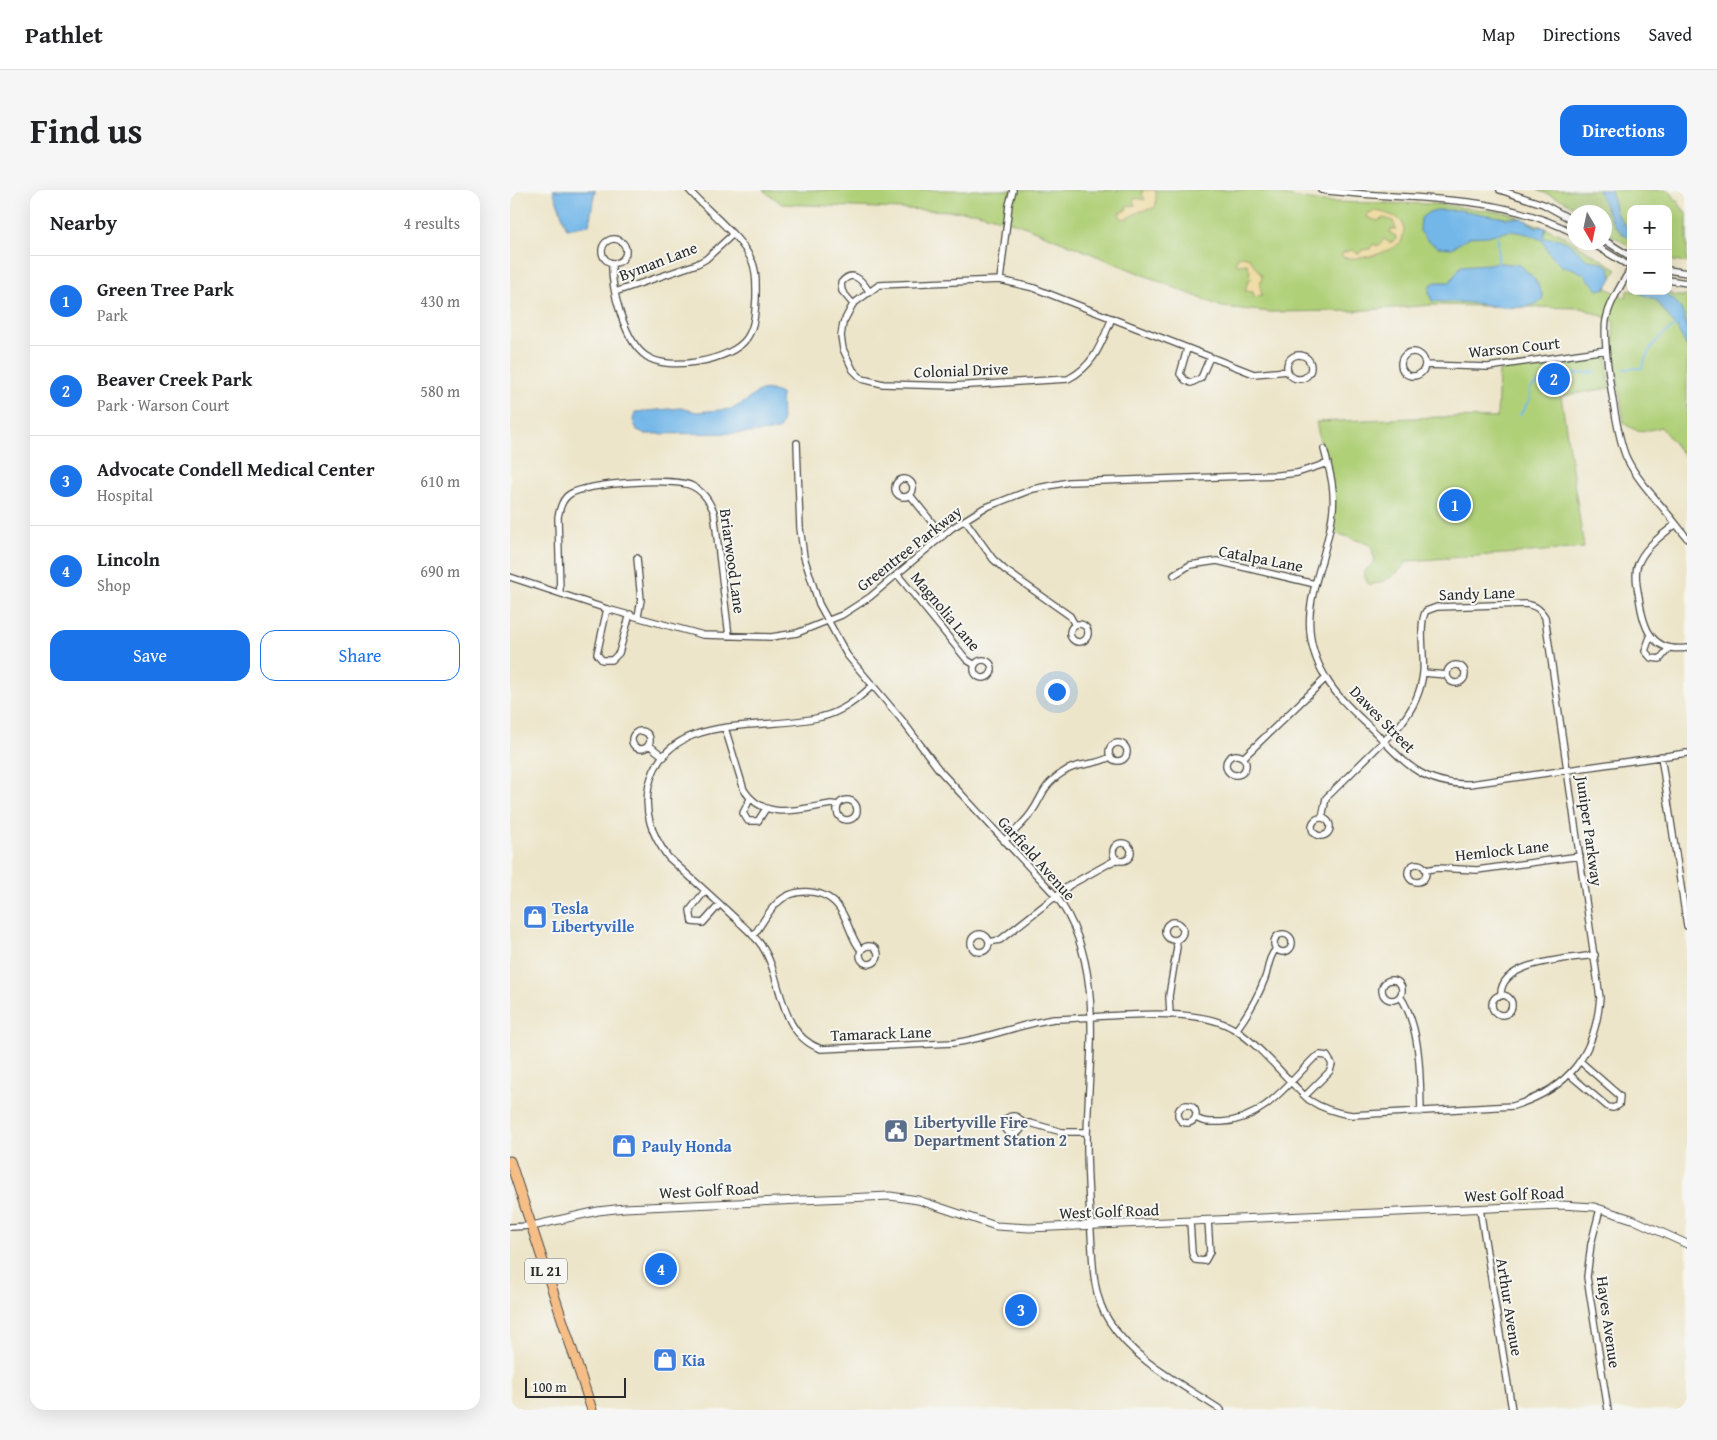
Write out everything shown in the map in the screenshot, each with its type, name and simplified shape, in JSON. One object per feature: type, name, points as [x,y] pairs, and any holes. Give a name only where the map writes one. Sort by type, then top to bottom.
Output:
[{"type":"main road","name":"IL 21","points":[[510,1160],[592,1410]]},
{"type":"street","points":[[612,263],[615,292],[634,346],[647,358],[657,362],[675,364],[722,356],[744,342],[753,326],[756,282],[752,261],[732,235],[689,190]]},
{"type":"street","points":[[1000,280],[1009,205],[1014,190]]},
{"type":"street","points":[[1321,190],[1441,194],[1492,201],[1538,214],[1567,229]]},
{"type":"street","points":[[1500,190],[1544,204],[1567,217]]},
{"type":"street","name":"Byman Lane","points":[[615,292],[696,264],[706,258],[732,235]]},
{"type":"street","points":[[616,239],[625,246],[625,254],[620,261],[612,263],[603,257],[601,249],[608,240],[616,239]]},
{"type":"street","points":[[1612,245],[1627,254]]},
{"type":"street","points":[[1603,250],[1627,265]]},
{"type":"street","points":[[1672,271],[1687,273]]},
{"type":"street","points":[[1627,275],[1608,312],[1605,329],[1606,350],[1624,451],[1635,472],[1687,538]]},
{"type":"street","points":[[853,304],[842,291],[840,284],[845,278],[854,276],[860,278],[869,290]]},
{"type":"street","name":"Colonial Drive","points":[[1112,318],[1096,355],[1081,372],[1068,379],[953,386],[883,384],[862,379],[854,370],[843,349],[841,336],[843,323],[853,304],[869,290],[879,285],[1000,280],[1034,288],[1112,318],[1210,358],[1254,374],[1288,371]]},
{"type":"street","points":[[1672,281],[1687,283]]},
{"type":"street","points":[[1187,349],[1180,374],[1191,383],[1201,378],[1210,358]]},
{"type":"street","name":"Warson Court","points":[[1425,365],[1488,367],[1606,350]]},
{"type":"street","name":"Warson Court","points":[[1415,352],[1422,355],[1425,365],[1421,373],[1414,375],[1406,373],[1401,363],[1407,354],[1415,352]]},
{"type":"street","name":"Colonial Drive","points":[[1297,356],[1305,357],[1310,363],[1311,370],[1303,378],[1292,377],[1288,371],[1288,363],[1297,356]]},
{"type":"street","name":"Garfield Avenue","points":[[797,443],[800,528],[804,557],[811,584],[847,655],[901,719],[940,771],[1056,896],[1067,911],[1078,936],[1088,979],[1091,1018],[1087,1132],[1094,1278],[1108,1320],[1136,1353],[1221,1410]]},
{"type":"street","name":"Dawes Street","points":[[1324,449],[1333,484],[1332,511],[1308,611],[1308,622],[1314,653],[1326,678],[1384,742],[1413,769],[1428,778],[1456,784],[1687,752]]},
{"type":"street","name":"Greentree Parkway","points":[[510,577],[607,609],[703,635],[771,637],[797,633],[829,622],[870,596],[942,536],[984,508],[1008,497],[1052,484],[1279,476],[1328,463]]},
{"type":"street","name":"Briarwood Lane","points":[[560,592],[558,517],[561,506],[569,494],[591,485],[683,483],[700,492],[709,500],[714,512],[729,636]]},
{"type":"street","points":[[910,495],[942,536]]},
{"type":"street","points":[[965,520],[993,558],[1005,570],[1070,616],[1074,625]]},
{"type":"street","points":[[1676,524],[1648,548],[1637,568],[1636,581],[1642,619],[1650,636],[1669,648],[1687,648]]},
{"type":"street","points":[[637,558],[641,600],[638,616]]},
{"type":"street","name":"Catalpa Lane","points":[[1174,575],[1190,565],[1217,562],[1315,584]]},
{"type":"street","name":"Magnolia Lane","points":[[897,574],[967,660],[975,665]]},
{"type":"street","name":"Sandy Lane","points":[[1322,818],[1326,798],[1384,742],[1410,712],[1420,689],[1423,673],[1423,616],[1430,609],[1534,606]]},
{"type":"street","name":"Juniper Parkway","points":[[1091,1018],[1198,1015],[1212,1018],[1236,1030],[1305,1096],[1321,1107],[1338,1113],[1352,1115],[1513,1106],[1548,1091],[1570,1074],[1580,1062],[1595,1033],[1598,1017],[1599,983],[1546,617],[1542,611],[1534,606]]},
{"type":"street","points":[[607,609],[597,654],[602,660],[612,660],[619,653],[630,614]]},
{"type":"street","points":[[1650,636],[1645,651],[1651,658],[1660,659],[1669,648]]},
{"type":"street","points":[[1423,673],[1447,675]]},
{"type":"street","points":[[1243,758],[1326,678]]},
{"type":"street","name":"Tamarack Lane","points":[[872,686],[844,708],[823,717],[725,728],[693,735],[671,749],[652,777],[649,788],[648,814],[655,838],[668,857],[753,936],[768,957],[790,1022],[796,1032],[804,1040],[821,1048],[953,1044],[967,1042],[1034,1022],[1091,1018]]},
{"type":"street","points":[[725,728],[744,790],[750,798],[765,810],[783,812],[831,804],[838,805]]},
{"type":"street","points":[[649,745],[664,757]]},
{"type":"street","points":[[1661,756],[1687,926]]},
{"type":"street","points":[[1004,841],[1024,822],[1041,792],[1050,782],[1064,771],[1110,757]]},
{"type":"street","points":[[750,798],[743,813],[748,821],[758,821],[765,810]]},
{"type":"street","name":"Hemlock Lane","points":[[1426,870],[1436,868],[1478,870],[1580,856]]},
{"type":"street","points":[[989,942],[1000,940],[1089,873],[1117,859]]},
{"type":"street","points":[[705,891],[690,910],[692,922],[703,923],[720,904]]},
{"type":"street","points":[[753,936],[776,904],[785,897],[806,891],[817,892],[829,897],[840,908],[854,943],[861,950]]},
{"type":"street","points":[[1170,1015],[1168,996],[1177,947],[1176,940]]},
{"type":"street","points":[[1236,1030],[1256,998],[1265,977],[1270,956],[1276,949]]},
{"type":"street","points":[[1501,996],[1504,982],[1522,967],[1595,955]]},
{"type":"street","points":[[1400,996],[1405,1003],[1413,1027],[1421,1112]]},
{"type":"street","points":[[1196,1118],[1204,1122],[1236,1121],[1249,1117],[1261,1109],[1290,1083],[1316,1056],[1323,1055],[1329,1058],[1332,1064],[1330,1071],[1305,1096]]},
{"type":"street","points":[[1570,1074],[1608,1107],[1613,1108],[1619,1105],[1620,1096],[1580,1062]]},
{"type":"street","points":[[1022,1123],[1030,1123],[1062,1132],[1087,1132]]},
{"type":"street","name":"West Golf Road","points":[[532,1226],[598,1211],[624,1208],[890,1196],[918,1200],[996,1226],[1029,1228],[1561,1205],[1600,1209],[1632,1219],[1687,1244]]},
{"type":"street","name":"Arthur Avenue","points":[[1480,1209],[1512,1410]]},
{"type":"street","name":"Hayes Avenue","points":[[1600,1209],[1591,1244],[1588,1277],[1608,1410]]},
{"type":"street","points":[[1190,1221],[1192,1253],[1195,1260],[1200,1262],[1205,1261],[1210,1253],[1208,1220]]},
{"type":"street","points":[[510,1227],[532,1226]]},
{"type":"green space","points":[[763,190],[1255,190],[1322,202],[1435,204],[1508,213],[1567,238],[1567,250],[1586,250],[1617,269],[1606,288],[1626,298],[1627,291],[1627,295],[1687,296],[1687,460],[1661,427],[1642,431],[1633,429],[1624,423],[1613,344],[1614,321],[1582,308],[1432,305],[1354,311],[1270,312],[1222,307],[1021,225],[975,212],[782,204]]},
{"type":"green space","points":[[1537,190],[1669,190],[1687,215],[1687,263],[1672,261],[1672,205],[1627,205],[1627,245],[1612,235],[1612,205],[1571,205]]},
{"type":"green space","points":[[1607,355],[1609,388],[1561,396],[1584,548],[1408,561],[1391,577],[1369,585],[1363,573],[1375,561],[1371,545],[1328,530],[1333,499],[1316,422],[1440,417],[1497,418],[1499,371]]},
{"type":"sand","points":[[1143,190],[1156,190],[1156,205],[1154,208],[1141,211],[1125,219],[1121,218],[1119,213],[1126,210],[1127,206],[1136,205],[1133,202],[1135,198],[1145,200],[1142,194]]},
{"type":"sand","points":[[1377,211],[1399,219],[1404,228],[1401,242],[1373,256],[1342,257],[1342,253],[1352,250],[1359,254],[1362,250],[1370,249],[1373,244],[1378,246],[1384,239],[1390,243],[1396,239],[1396,236],[1390,233],[1391,229],[1396,229],[1393,221],[1384,218],[1377,221],[1367,217],[1368,213]]},
{"type":"sand","points":[[1238,257],[1249,258],[1262,276],[1260,286],[1262,295],[1254,297],[1253,292],[1245,291],[1248,281],[1252,278],[1249,275],[1250,271],[1247,264],[1237,265]]},
{"type":"water","points":[[553,190],[595,190],[589,225],[567,229]]},
{"type":"water","points":[[1598,190],[1611,190],[1616,213],[1627,228],[1627,236],[1612,221],[1612,205],[1604,205]]},
{"type":"water","points":[[1459,210],[1506,218],[1521,218],[1535,226],[1546,228],[1543,238],[1564,241],[1567,242],[1567,250],[1577,250],[1587,260],[1605,264],[1610,268],[1612,278],[1606,288],[1598,290],[1584,274],[1561,266],[1549,253],[1542,240],[1528,234],[1512,231],[1488,236],[1470,237],[1452,248],[1438,247],[1427,240],[1420,231],[1421,218],[1429,212]]},
{"type":"water","points":[[1502,263],[1520,265],[1535,279],[1543,296],[1542,300],[1525,307],[1432,301],[1429,292],[1430,285],[1436,282],[1450,282],[1461,266]]},
{"type":"water","points":[[1644,295],[1666,295],[1680,307],[1685,321],[1687,347],[1677,328],[1656,300]]},
{"type":"water","points":[[771,390],[781,394],[782,423],[779,430],[750,433],[646,434],[637,430],[633,420],[635,412],[681,408],[697,412],[732,409],[759,391]]},
{"type":"waterway","points":[[1498,233],[1498,264]]},
{"type":"waterway","points":[[1624,369],[1642,368],[1647,354],[1655,343],[1677,325]]},
{"type":"waterway","points":[[1520,415],[1530,399],[1530,389],[1545,377],[1595,372]]},
{"type":"place","name":"Beaver Creek Park","points":[[1554,379]]},
{"type":"place","name":"Green Tree Park","points":[[1455,505]]},
{"type":"place","name":"Tesla Libertyville","points":[[535,917]]},
{"type":"place","name":"Libertyville Fire Department Station 2","points":[[896,1131]]},
{"type":"place","name":"Pauly Honda","points":[[624,1146]]},
{"type":"place","name":"Lincoln","points":[[661,1269]]},
{"type":"place","name":"Advocate Condell Medical Center","points":[[1021,1310]]},
{"type":"place","name":"Kia","points":[[665,1360]]}]
